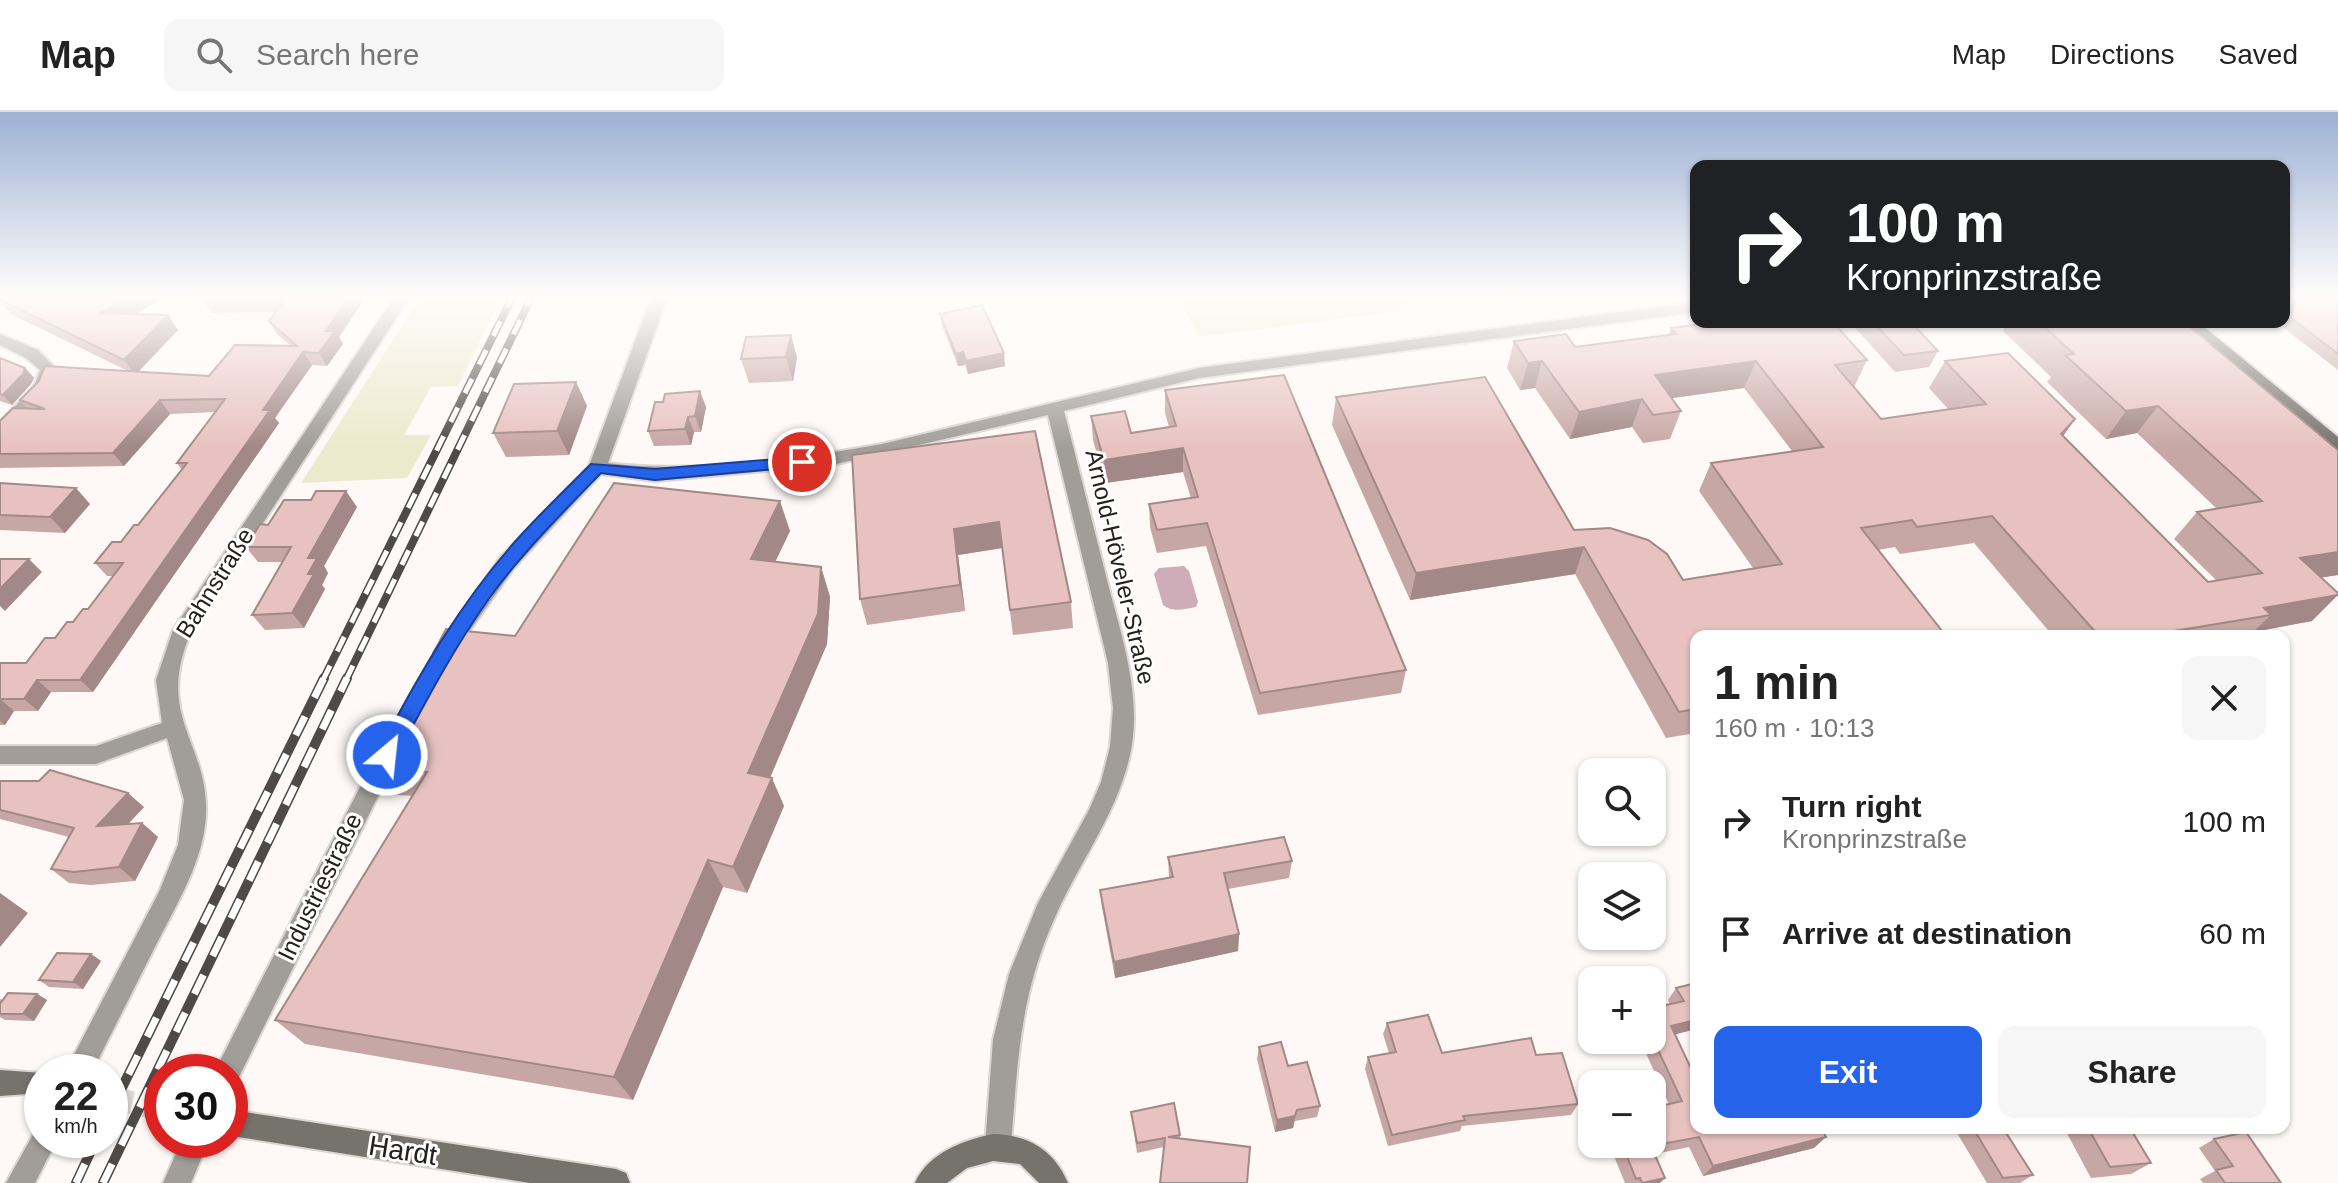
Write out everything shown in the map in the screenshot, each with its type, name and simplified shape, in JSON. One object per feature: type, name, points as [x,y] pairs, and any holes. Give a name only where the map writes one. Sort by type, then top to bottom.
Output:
[{"type":"main road","points":[[2219,348],[2338,446]]},
{"type":"main road","points":[[0,1083],[24,1083]]},
{"type":"main road","name":"Hardt","points":[[248,1126],[616,1183]]},
{"type":"main road","points":[[929,1183],[953,1158],[983,1147],[998,1146],[1019,1150],[1037,1161],[1054,1183]]},
{"type":"street","points":[[0,432],[42,388],[48,369],[32,354],[19,348]]},
{"type":"street","name":"Bahnstraße","points":[[87,1054],[167,898],[192,838],[194,781],[174,727],[166,687],[168,669],[180,635],[369,348]]},
{"type":"street","points":[[432,673],[507,563],[597,468],[641,348]]},
{"type":"street","points":[[597,468],[655,475],[832,459],[882,450],[1199,373],[1387,348]]},
{"type":"street","name":"Arnold-Höveler-Straße","points":[[998,1146],[1004,1055],[1013,998],[1031,944],[1104,809],[1119,764],[1123,724],[1124,692],[1118,663],[1055,408]]},
{"type":"street","name":"Industriestraße","points":[[237,1054],[404,725]]},
{"type":"street","points":[[0,755],[96,755],[174,727]]},
{"type":"street","points":[[20,1183],[34,1158]]},
{"type":"street","points":[[177,1183],[188,1158]]},
{"type":"shaded area","points":[[388,348],[477,348],[458,386],[431,387],[404,435],[431,435],[407,478],[301,483]]},
{"type":"shaded area","points":[[1184,566],[1189,571],[1198,602],[1196,607],[1171,609],[1163,605],[1154,574],[1159,568]]},
{"type":"building","points":[[99,348],[136,348],[124,360]]},
{"type":"building","points":[[233,348],[323,348],[319,353],[303,352],[263,410],[270,410],[80,680],[37,680],[24,699],[0,699],[0,663],[26,663],[45,638],[55,638],[67,622],[73,622],[83,609],[88,609],[123,563],[95,563],[112,542],[121,542],[134,525],[138,525],[187,463],[177,463],[225,399],[160,400],[113,453],[0,454],[0,421],[13,408],[45,409],[20,400],[39,381],[45,366],[209,376]]},
{"type":"building","points":[[744,348],[788,348],[786,357],[741,359]]},
{"type":"building","points":[[954,348],[1002,348],[1004,353],[966,361],[963,352],[956,354]]},
{"type":"building","points":[[1518,348],[1856,348],[1867,360],[1835,365],[1881,419],[1986,404],[1945,361],[2008,353],[2075,419],[2061,434],[2208,582],[2262,573],[2197,512],[2262,501],[2158,406],[2126,411],[2065,355],[2074,354],[2067,348],[2215,348],[2338,450],[2338,552],[2300,558],[2338,595],[2264,608],[2271,615],[2180,630],[2094,630],[1992,516],[1917,527],[1912,520],[1861,528],[1941,630],[1690,630],[1690,710],[1679,712],[1584,547],[1416,573],[1336,397],[1485,377],[1574,530],[1610,528],[1648,540],[1667,554],[1683,580],[1782,564],[1711,463],[1823,447],[1756,361],[1655,375],[1681,411],[1653,415],[1642,399],[1579,412],[1542,361],[1528,363]]},
{"type":"building","points":[[1897,348],[1935,348],[1938,351],[1904,355]]},
{"type":"building","points":[[0,358],[25,368],[3,395],[0,394]]},
{"type":"building","points":[[1284,375],[1406,670],[1260,693],[1207,523],[1157,530],[1149,504],[1198,497],[1183,448],[1104,460],[1091,416],[1125,411],[1131,433],[1176,426],[1165,390]]},
{"type":"building","points":[[576,382],[557,431],[493,433],[514,384]]},
{"type":"building","points":[[700,391],[695,416],[688,417],[685,429],[648,431],[655,402],[663,402],[665,394]]},
{"type":"building","points":[[1035,431],[1071,602],[1010,610],[999,522],[954,529],[960,585],[860,599],[852,455]]},
{"type":"building","points":[[0,483],[76,488],[50,517],[0,515]]},
{"type":"building","points":[[614,483],[780,501],[751,559],[821,567],[818,614],[748,773],[772,778],[733,867],[708,860],[614,1077],[275,1020],[427,772],[374,766],[446,629],[515,636]]},
{"type":"building","points":[[316,491],[346,491],[308,558],[317,558],[308,574],[314,574],[292,613],[252,615],[291,547],[246,547],[260,524],[268,525],[284,500],[311,500]]},
{"type":"building","points":[[0,559],[29,559],[0,589]]},
{"type":"building","points":[[50,770],[128,793],[97,826],[142,823],[119,867],[74,872],[51,869],[74,828],[0,810],[0,781],[39,781]]},
{"type":"building","points":[[1284,837],[1292,861],[1224,873],[1239,934],[1114,962],[1100,890],[1173,877],[1168,857]]},
{"type":"building","points":[[57,953],[91,954],[73,982],[39,980]]},
{"type":"building","points":[[1690,984],[1690,1021],[1671,1026],[1690,1066],[1690,1134],[1824,1134],[1826,1137],[1713,1166],[1699,1137],[1666,1143],[1666,1105],[1682,1101],[1660,1054],[1666,1054],[1666,1005],[1684,1001],[1676,988]]},
{"type":"building","points":[[8,993],[37,994],[23,1014],[0,1014],[0,1004]]},
{"type":"building","points":[[1428,1015],[1442,1053],[1531,1038],[1536,1055],[1562,1053],[1578,1104],[1463,1116],[1465,1120],[1392,1135],[1368,1057],[1396,1052],[1387,1023]]},
{"type":"building","points":[[1281,1042],[1288,1066],[1307,1062],[1320,1106],[1297,1110],[1295,1116],[1277,1120],[1259,1047]]},
{"type":"building","points":[[1174,1103],[1180,1135],[1168,1137],[1250,1147],[1247,1183],[1160,1183],[1165,1138],[1137,1143],[1131,1112]]},
{"type":"building","points":[[1977,1134],[2007,1134],[2033,1175],[2003,1178]]},
{"type":"building","points":[[2091,1134],[2134,1134],[2151,1163],[2110,1167]]},
{"type":"building","points":[[2247,1134],[2281,1183],[2225,1183],[2216,1170],[2233,1166],[2214,1139]]},
{"type":"building","points":[[1628,1158],[1656,1158],[1665,1178],[1642,1183],[1640,1178],[1636,1179]]},
{"type":"tunnel","points":[[128,1102],[144,1105]]},
{"type":"railway","points":[[323,680],[487,348]]},
{"type":"railway","points":[[346,680],[507,348]]},
{"type":"railway","points":[[128,1075],[324,678]]},
{"type":"railway","points":[[103,1183],[347,678]]},
{"type":"railway","points":[[76,1183],[88,1158]]},
{"type":"route","points":[[387,755],[439,659],[484,592],[527,539],[597,468],[655,475],[802,462]]}]
